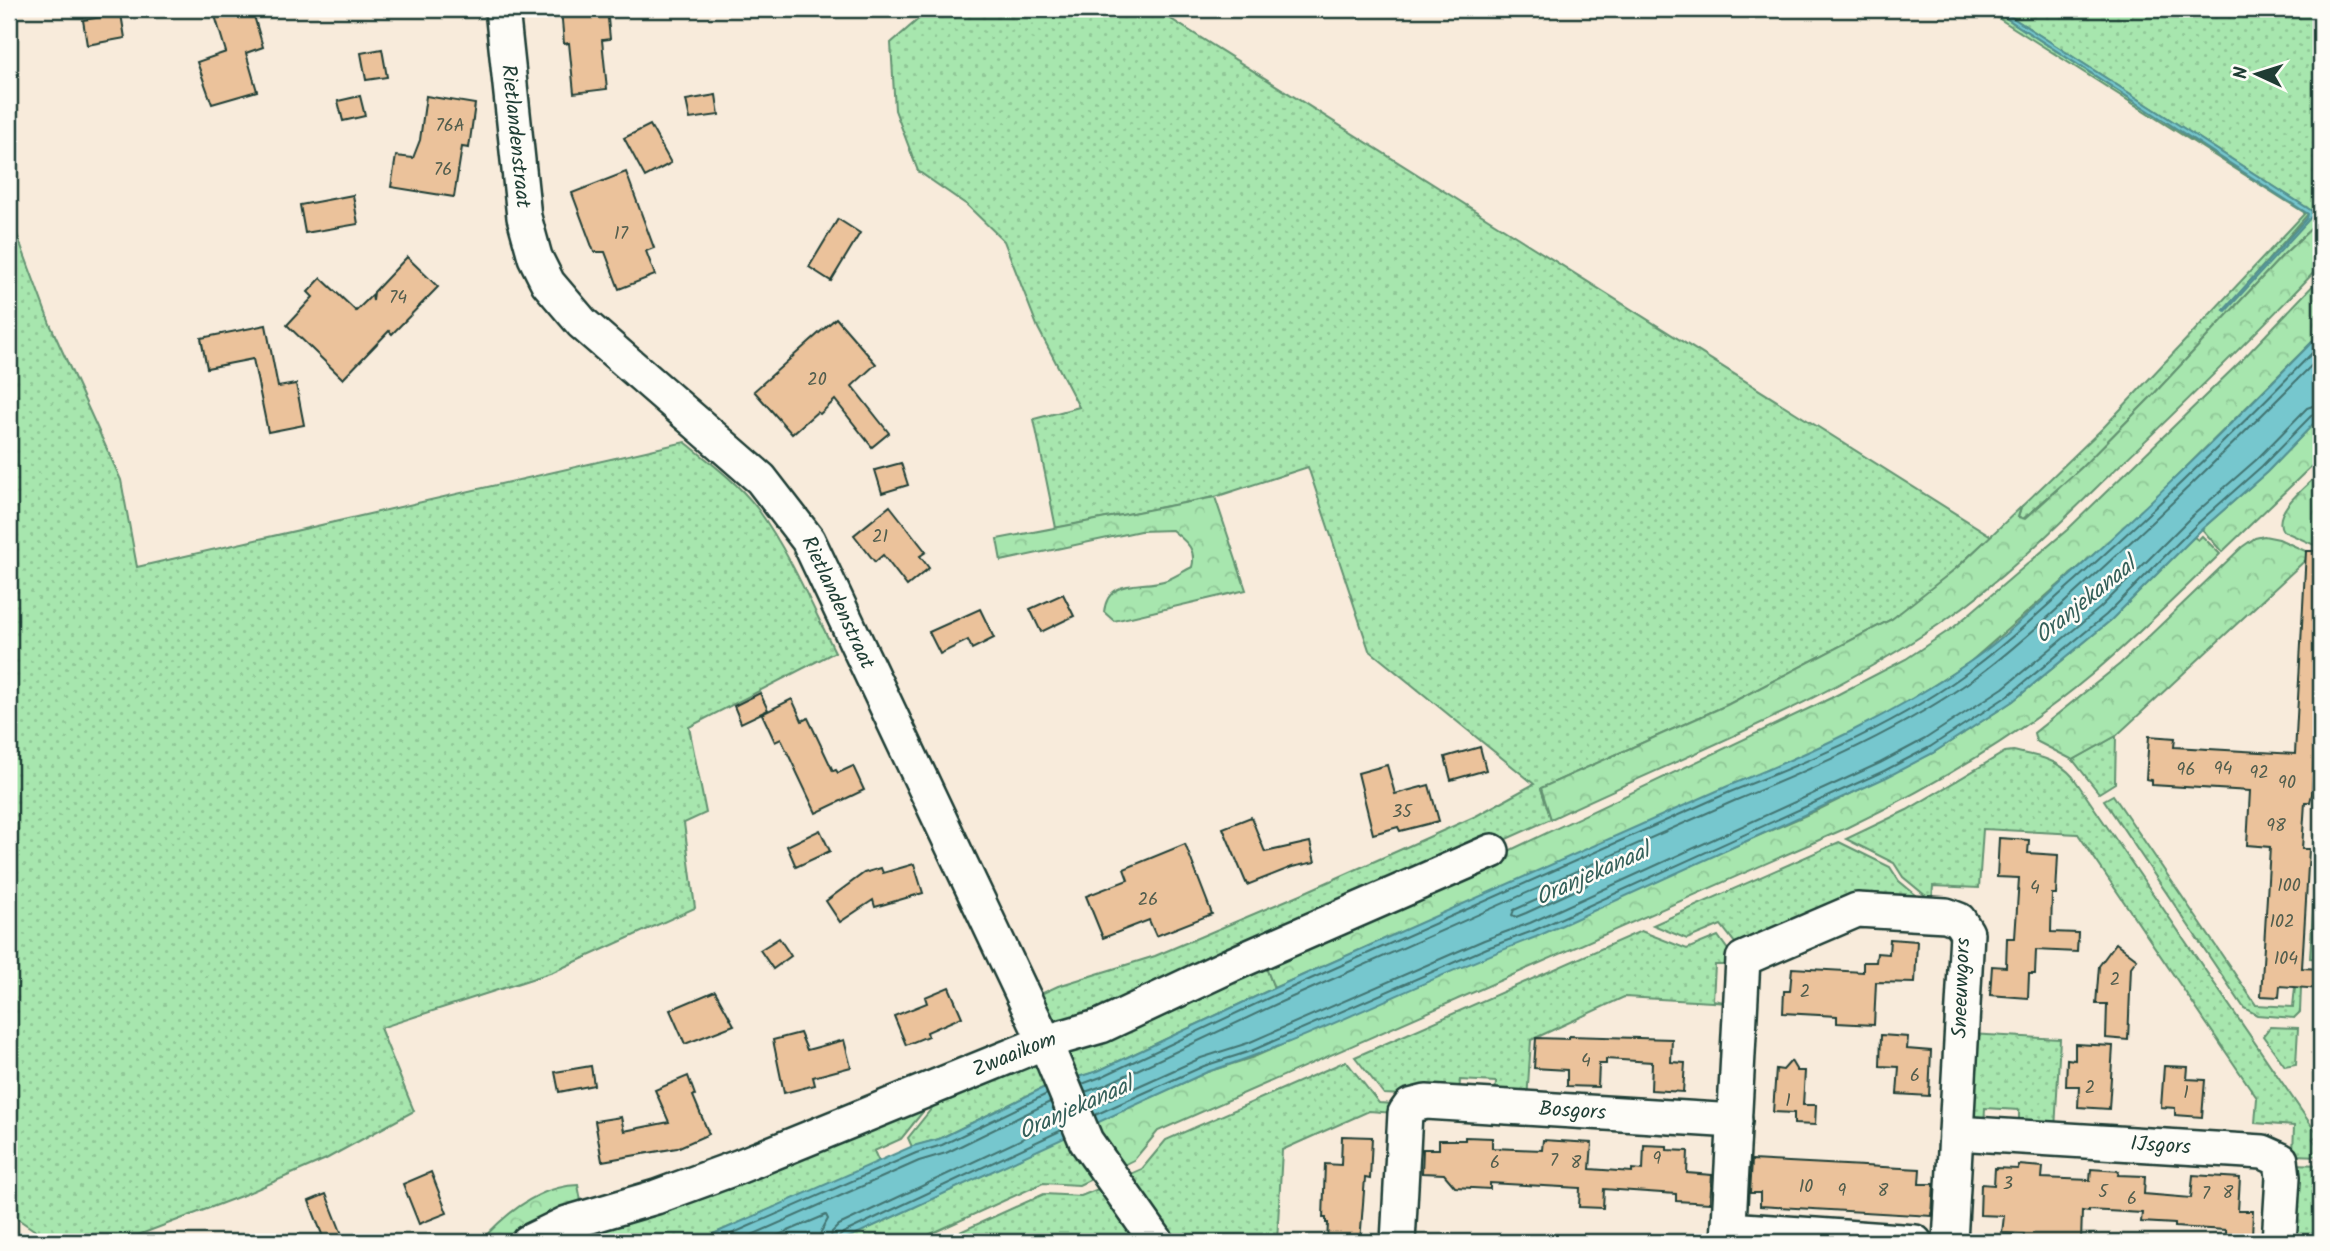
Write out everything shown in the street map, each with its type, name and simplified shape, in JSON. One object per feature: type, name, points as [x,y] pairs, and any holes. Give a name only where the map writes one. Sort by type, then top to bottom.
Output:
[{"type":"street","name":"Rietlandenstraat","points":[[502,9],[524,217],[535,257],[548,284],[582,323],[761,479],[808,540],[1051,1056],[1086,1141],[1157,1242]]},
{"type":"street","name":"Zwaaikom","points":[[528,1242],[566,1223],[656,1197],[1051,1056],[1101,1026],[1231,965],[1492,851]]},
{"type":"street","name":"Sneeuwgors","points":[[1735,1121],[1743,959],[1857,910],[1946,915],[1959,920],[1967,933],[1950,1242]]},
{"type":"street","name":"Bosgors","points":[[1398,1242],[1405,1113],[1410,1106],[1426,1102],[1735,1121]]},
{"type":"street","points":[[1735,1121],[1728,1236],[1915,1242]]},
{"type":"street","name":"IJsgors","points":[[1956,1133],[2263,1152],[2281,1160],[2283,1177],[2279,1242]]},
{"type":"green space","points":[[930,9],[1155,9],[1991,536],[1934,588],[1892,619],[1727,705],[1541,788],[1551,819],[1144,1001],[1054,1024],[1032,998],[1058,986],[1155,956],[1301,894],[1476,816],[1534,784],[1369,650],[1308,467],[1215,497],[1056,528],[1034,419],[1079,407],[1038,328],[1004,241],[967,205],[918,171],[895,110],[891,43]]},
{"type":"green space","points":[[1984,9],[1992,9],[2308,214],[2224,311],[2312,216],[2312,211],[1999,9],[2321,9],[2321,215],[2315,225],[2284,254],[2152,396],[2082,467],[2023,519],[2018,516],[2021,507],[2103,428],[2305,213]]},
{"type":"green space","points":[[9,213],[50,324],[121,480],[137,567],[685,442],[732,481],[757,508],[789,560],[835,652],[689,727],[706,813],[684,823],[695,908],[553,972],[380,1028],[414,1111],[326,1159],[241,1196],[120,1242],[52,1242],[9,1213]]},
{"type":"green space","points":[[2321,215],[2321,265],[2062,521],[1965,606],[1898,651],[1801,704],[1551,819],[1541,788],[1727,705],[1892,619],[1959,566],[2021,507],[2018,517],[2025,519],[2082,467],[2152,396],[2284,254],[2315,225]]},
{"type":"green space","points":[[2321,277],[2321,333],[2132,521],[1970,662],[1900,707],[1834,741],[1274,988],[1262,957],[1496,857],[1831,698],[1906,659],[1954,627],[2067,530],[2241,361]]},
{"type":"green space","points":[[2321,416],[2321,457],[2222,552],[2202,529],[2267,472]]},
{"type":"green space","points":[[2321,472],[2321,548],[2283,531],[2280,524],[2292,499]]},
{"type":"green space","points":[[1215,497],[1246,590],[1114,621],[1104,612],[1112,593],[1119,588],[1167,580],[1192,567],[1191,550],[1172,530],[1140,531],[1001,561],[997,539]]},
{"type":"green space","points":[[2202,536],[2220,554],[2108,661],[2002,741],[1907,797],[1842,830],[1158,1131],[1134,1160],[1118,1168],[1088,1126],[1207,1072],[1254,1057],[1820,809],[1933,753],[2013,701],[2111,620],[2194,537],[2198,540]]},
{"type":"green space","points":[[2264,536],[2279,539],[2312,554],[2116,736],[2073,760],[2036,741],[2034,733],[2120,664],[2242,547],[2255,538]]},
{"type":"green space","points":[[2116,736],[2115,783],[2099,793],[2073,760]]},
{"type":"green space","points":[[2013,751],[2053,762],[2073,777],[2318,1135],[2313,1139],[2317,1145],[2321,1142],[2321,1156],[2293,1155],[2294,1126],[2255,1123],[2257,1098],[2078,834],[1983,829],[1979,888],[1933,886],[1932,901],[1903,877],[1894,863],[1846,839],[1907,810],[2005,752]]},
{"type":"green space","points":[[2113,795],[2256,1005],[2293,1007],[2295,987],[2301,987],[2300,1012],[2294,1018],[2257,1015],[2244,1008],[2104,800]]},
{"type":"green space","points":[[1839,842],[1890,867],[1899,881],[1922,900],[1742,952],[1721,925],[1687,939],[1653,925]]},
{"type":"green space","points":[[2317,846],[2321,847],[2321,959],[2310,958]]},
{"type":"green space","points":[[1641,931],[1687,949],[1718,936],[1733,957],[1732,965],[1715,965],[1713,1000],[1730,1003],[1624,997],[1531,1040],[1527,1101],[1495,1100],[1496,1082],[1460,1080],[1459,1098],[1384,1094],[1355,1057]]},
{"type":"green space","points":[[1262,957],[1274,988],[1098,1071],[1067,1081],[1061,1052]]},
{"type":"green space","points":[[2270,1027],[2298,1028],[2296,1064],[2285,1066],[2263,1036]]},
{"type":"green space","points":[[1969,1034],[2060,1039],[2055,1130],[2019,1128],[2019,1110],[1985,1108],[1984,1126],[1973,1123]]},
{"type":"green space","points":[[1041,1061],[1047,1086],[939,1139],[912,1147],[908,1138],[940,1098]]},
{"type":"green space","points":[[1346,1061],[1379,1103],[1394,1104],[1394,1113],[1369,1111],[1282,1150],[1277,1242],[1168,1242],[1124,1177],[1142,1169],[1166,1140]]},
{"type":"green space","points":[[938,1093],[901,1139],[874,1151],[879,1162],[695,1242],[536,1242]]},
{"type":"green space","points":[[1073,1133],[1100,1175],[1079,1185],[1043,1183],[913,1242],[839,1242]]},
{"type":"green space","points":[[2293,1164],[2321,1165],[2321,1242],[2288,1242]]},
{"type":"green space","points":[[578,1185],[582,1206],[516,1242],[480,1242],[500,1221],[523,1203],[549,1190]]},
{"type":"green space","points":[[1108,1185],[1149,1242],[938,1242],[1044,1194],[1081,1196]]},
{"type":"water","points":[[1992,9],[1999,9],[2312,211],[2312,216],[2226,311],[2224,310],[2308,214]]},
{"type":"water","name":"Oranjekanaal","points":[[2321,333],[2321,416],[2267,472],[2202,529],[2111,620],[2013,701],[1933,753],[1887,777],[1536,937],[1249,1058],[1207,1072],[839,1242],[695,1242],[913,1146],[939,1139],[1047,1086],[1098,1071],[1274,988],[1790,760],[1881,716],[1968,663],[2022,620],[2168,485]]},
{"type":"building","points":[[213,9],[252,9],[263,47],[246,53],[257,91],[212,104],[197,62],[226,52]]},
{"type":"building","points":[[561,9],[607,9],[610,39],[602,40],[607,89],[574,93],[569,43],[564,44]]},
{"type":"building","points":[[121,14],[125,38],[87,45],[83,20]]},
{"type":"building","points":[[382,49],[387,77],[366,80],[361,53]]},
{"type":"building","points":[[716,95],[719,115],[690,119],[686,100]]},
{"type":"building","points":[[360,96],[365,116],[343,121],[338,101]]},
{"type":"building","points":[[426,96],[475,104],[469,148],[462,147],[454,197],[391,187],[396,156],[413,158],[420,140]]},
{"type":"building","points":[[650,125],[671,163],[645,177],[624,138]]},
{"type":"building","points":[[626,172],[654,248],[646,251],[655,275],[619,289],[605,252],[594,252],[572,193]]},
{"type":"building","points":[[353,195],[358,224],[305,233],[300,205]]},
{"type":"building","points":[[838,219],[860,233],[831,281],[809,267]]},
{"type":"building","points":[[407,257],[438,287],[392,334],[389,331],[343,379],[287,325],[313,297],[308,292],[321,278],[356,311],[372,295],[373,301],[374,292]]},
{"type":"building","points":[[836,318],[876,364],[852,386],[889,433],[872,447],[835,400],[792,434],[754,391]]},
{"type":"building","points":[[266,325],[278,387],[296,384],[304,425],[268,432],[253,359],[207,368],[201,338]]},
{"type":"building","points":[[901,463],[908,485],[882,493],[875,470]]},
{"type":"building","points":[[890,506],[926,552],[920,556],[929,568],[907,586],[883,555],[875,562],[854,535]]},
{"type":"building","points":[[2306,551],[2321,551],[2321,618],[2312,794],[2310,802],[2305,802],[2302,849],[2309,849],[2302,968],[2321,969],[2321,989],[2280,986],[2279,997],[2261,996],[2270,847],[2247,845],[2250,791],[2152,785],[2152,780],[2146,779],[2149,736],[2175,738],[2174,747],[2295,754]]},
{"type":"building","points":[[1063,594],[1074,616],[1041,632],[1030,609]]},
{"type":"building","points":[[980,609],[994,638],[972,649],[968,640],[940,654],[929,632]]},
{"type":"building","points":[[760,693],[768,710],[741,723],[734,706]]},
{"type":"building","points":[[792,699],[802,721],[808,718],[833,771],[838,773],[853,766],[864,790],[816,813],[781,739],[775,742],[762,714]]},
{"type":"building","points":[[1480,747],[1486,770],[1451,780],[1445,757]]},
{"type":"building","points":[[1387,765],[1395,794],[1429,785],[1439,821],[1400,831],[1398,827],[1373,834],[1358,773]]},
{"type":"building","points":[[1251,817],[1265,852],[1310,842],[1315,862],[1292,867],[1247,885],[1223,828]]},
{"type":"building","points":[[820,830],[830,851],[796,867],[787,846]]},
{"type":"building","points":[[1999,838],[2029,840],[2028,853],[2058,855],[2056,894],[2052,894],[2051,932],[2078,933],[2077,952],[2036,950],[2035,974],[2029,974],[2028,998],[1990,995],[1992,966],[2006,967],[2007,938],[2015,938],[2019,878],[1997,877]]},
{"type":"building","points":[[1185,844],[1212,914],[1156,936],[1149,920],[1103,938],[1086,896],[1128,880],[1124,869]]},
{"type":"building","points":[[914,864],[923,893],[875,907],[873,900],[840,922],[826,901],[864,873],[881,868],[883,873]]},
{"type":"building","points":[[779,938],[791,956],[773,969],[760,950]]},
{"type":"building","points":[[1890,939],[1917,941],[1915,983],[1876,982],[1874,1025],[1837,1023],[1837,1016],[1783,1013],[1784,991],[1790,991],[1792,968],[1863,972],[1863,962],[1876,962],[1877,953],[1889,954]]},
{"type":"building","points":[[2116,943],[2137,959],[2131,967],[2128,1040],[2106,1038],[2107,1004],[2096,1004],[2099,966]]},
{"type":"building","points":[[949,987],[962,1017],[927,1032],[928,1036],[906,1045],[894,1016],[927,1003],[925,997]]},
{"type":"building","points":[[715,991],[734,1025],[685,1044],[670,1010]]},
{"type":"building","points":[[800,1033],[807,1050],[844,1040],[851,1067],[813,1077],[815,1085],[784,1093],[773,1040]]},
{"type":"building","points":[[1881,1035],[1908,1037],[1907,1049],[1931,1051],[1929,1096],[1897,1094],[1899,1067],[1880,1066]]},
{"type":"building","points":[[1569,1036],[1672,1039],[1671,1062],[1685,1063],[1683,1092],[1651,1090],[1652,1062],[1606,1059],[1606,1064],[1599,1064],[1598,1087],[1567,1086],[1567,1070],[1534,1068],[1536,1038],[1569,1039]]},
{"type":"building","points":[[2075,1044],[2113,1046],[2109,1109],[2078,1107],[2079,1086],[2066,1086],[2067,1059],[2075,1060]]},
{"type":"building","points":[[1791,1061],[1797,1071],[1805,1071],[1803,1105],[1816,1105],[1815,1125],[1794,1124],[1794,1113],[1773,1112],[1776,1069],[1783,1070]]},
{"type":"building","points":[[591,1066],[594,1085],[559,1092],[555,1072]]},
{"type":"building","points":[[2164,1066],[2188,1067],[2187,1079],[2205,1080],[2202,1117],[2175,1115],[2175,1108],[2161,1107]]},
{"type":"building","points":[[688,1076],[695,1095],[693,1096],[709,1134],[677,1148],[602,1161],[595,1121],[621,1117],[624,1131],[669,1122],[655,1090]]},
{"type":"building","points":[[1342,1136],[1372,1137],[1370,1179],[1365,1178],[1360,1242],[1327,1242],[1328,1223],[1326,1218],[1323,1218],[1325,1164],[1341,1165]]},
{"type":"building","points":[[1465,1137],[1492,1138],[1492,1148],[1542,1150],[1543,1140],[1592,1143],[1590,1169],[1632,1172],[1632,1169],[1643,1170],[1644,1145],[1667,1146],[1667,1150],[1688,1151],[1687,1173],[1712,1175],[1710,1203],[1676,1201],[1676,1194],[1604,1189],[1603,1208],[1579,1207],[1580,1188],[1490,1183],[1490,1189],[1455,1187],[1444,1174],[1422,1173],[1423,1149],[1439,1149],[1439,1140],[1465,1140]]},
{"type":"building","points":[[1752,1160],[1920,1169],[1919,1184],[1934,1184],[1932,1216],[1760,1206],[1760,1193],[1750,1193]]},
{"type":"building","points":[[2019,1165],[2043,1167],[2042,1178],[2090,1180],[2091,1169],[2119,1171],[2118,1175],[2145,1176],[2144,1194],[2191,1198],[2193,1175],[2240,1178],[2238,1211],[2253,1211],[2252,1237],[2226,1236],[2226,1230],[2141,1222],[2142,1213],[2089,1210],[2082,1211],[2081,1242],[2023,1242],[2024,1234],[2002,1233],[2004,1216],[1980,1215],[1981,1184],[1994,1185],[1995,1168],[2018,1169]]},
{"type":"building","points":[[431,1172],[447,1213],[419,1224],[403,1184]]},
{"type":"building","points":[[326,1194],[345,1242],[325,1242],[309,1201]]}]
